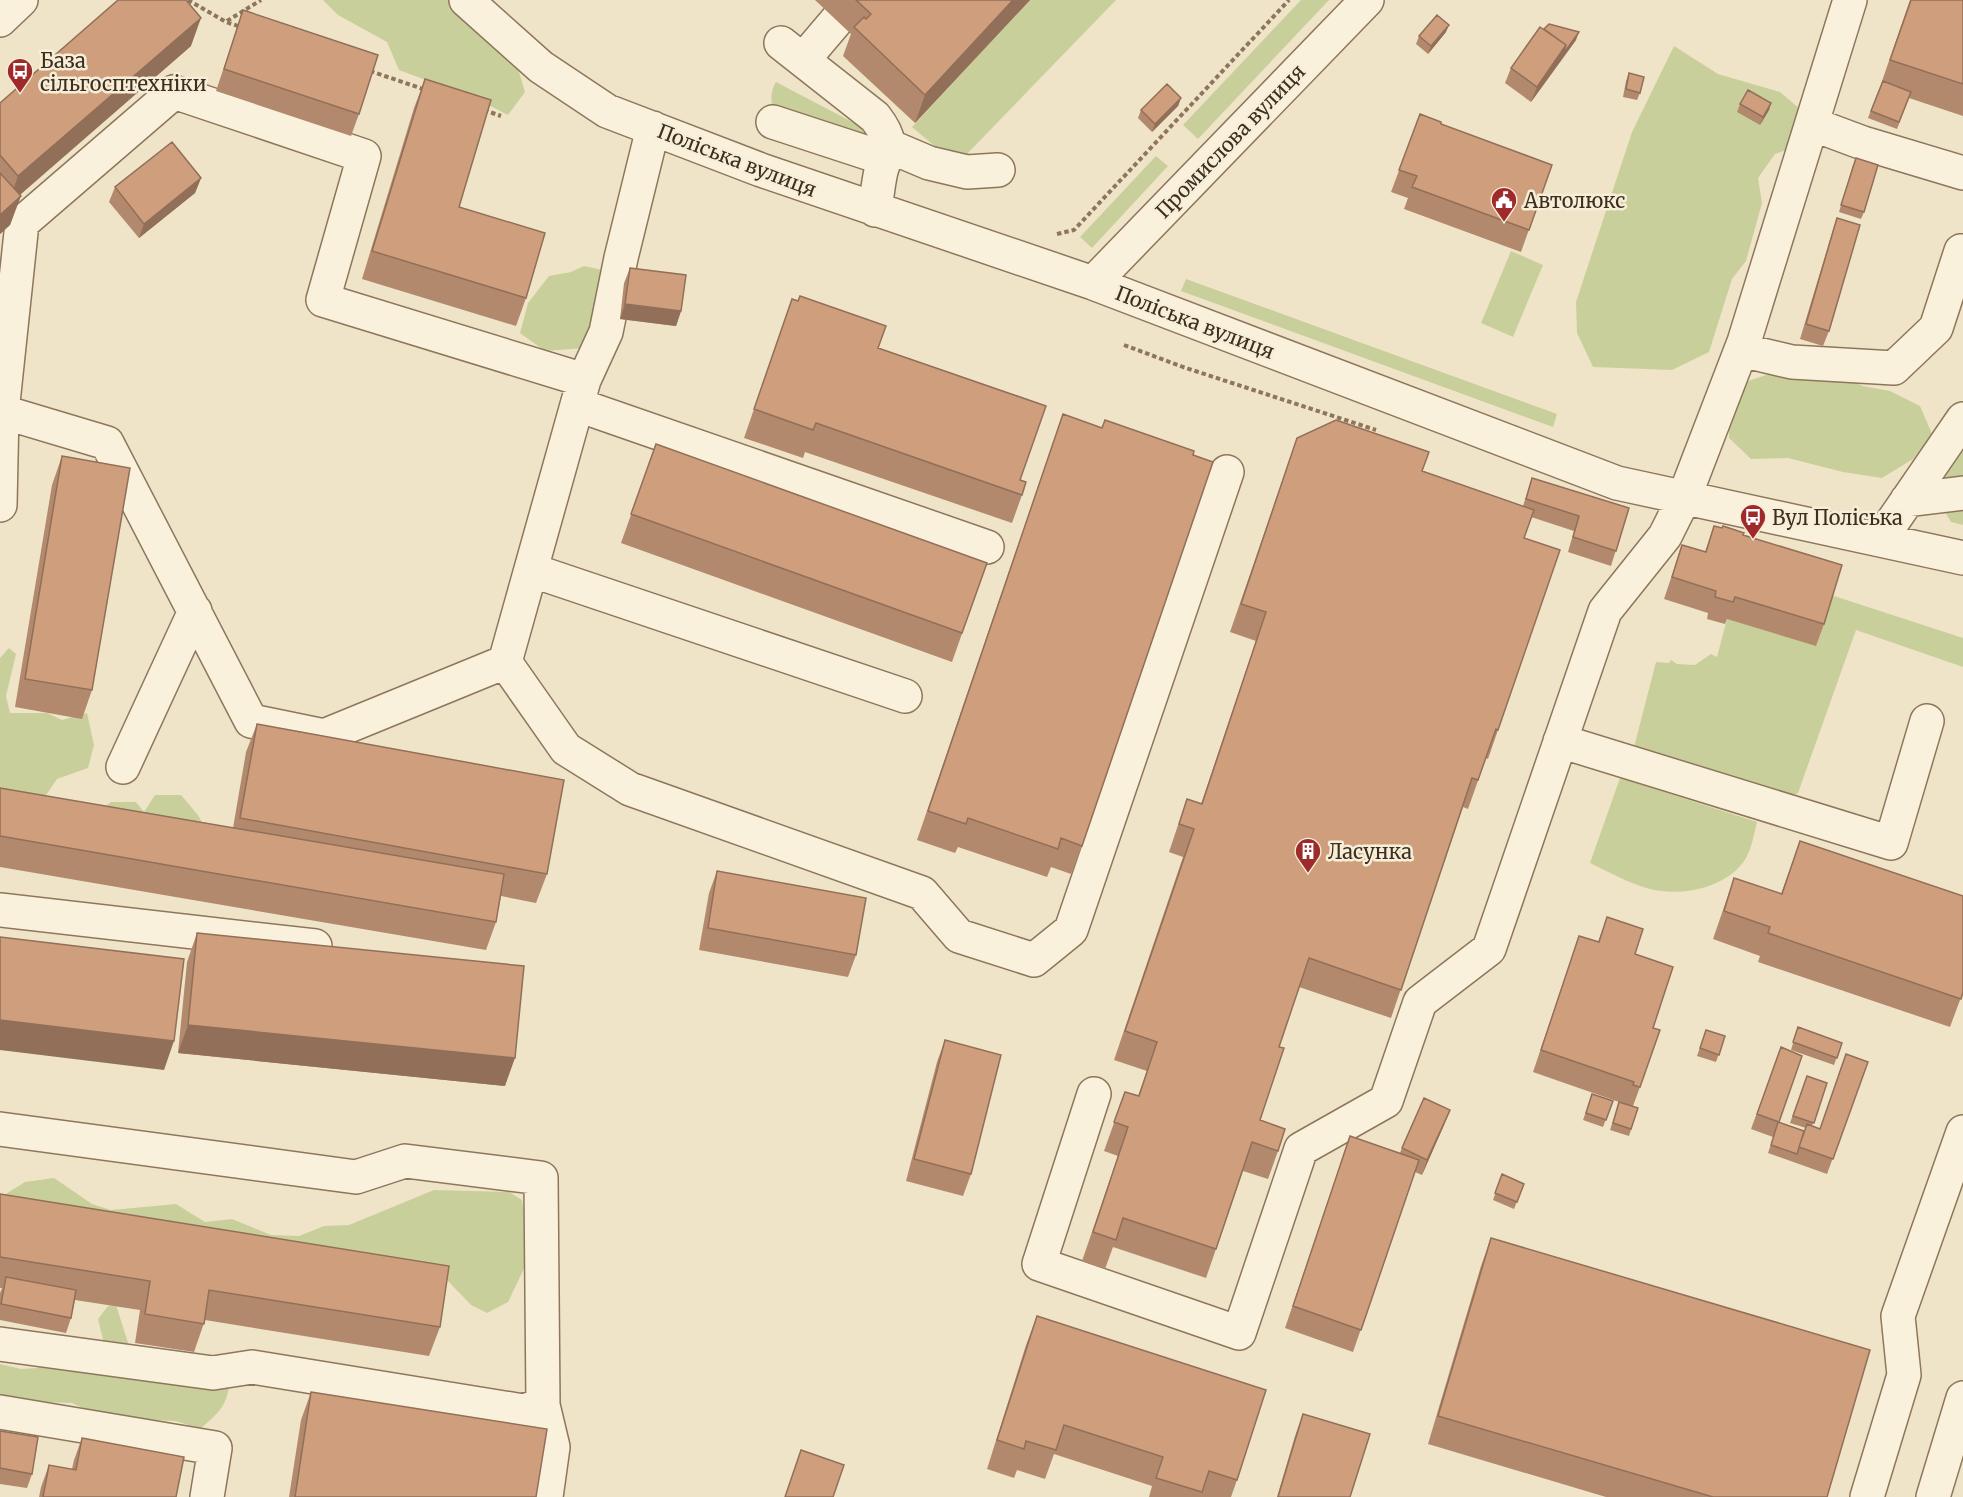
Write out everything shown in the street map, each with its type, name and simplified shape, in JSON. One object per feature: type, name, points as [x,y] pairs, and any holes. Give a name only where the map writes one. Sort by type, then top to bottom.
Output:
[{"type":"street","points":[[0,20],[21,0]]},
{"type":"street","name":"Поліська вулиця","points":[[466,0],[541,67],[607,111],[761,170],[1093,283],[1617,483],[1963,558]]},
{"type":"street","name":"Промислова вулиця","points":[[1093,283],[1367,0]]},
{"type":"street","points":[[1095,1094],[1039,1264],[1239,1333],[1301,1149],[1386,1101],[1420,1002],[1489,949],[1605,611],[1665,536],[1684,498],[1742,350],[1850,0]]},
{"type":"street","points":[[847,8],[792,51],[875,117],[885,130],[887,152],[881,172],[875,210]]},
{"type":"street","points":[[0,505],[1,411],[22,223],[174,92],[364,156],[323,300],[581,393],[987,547]]},
{"type":"street","points":[[773,122],[967,172],[998,170]]},
{"type":"street","points":[[1812,124],[1863,143],[1963,173]]},
{"type":"street","points":[[505,662],[581,393],[606,332],[621,258],[653,128]]},
{"type":"street","points":[[1742,350],[1792,362],[1894,368],[1936,328],[1961,251]]},
{"type":"street","points":[[1,411],[107,443],[251,721],[324,736],[505,662]]},
{"type":"street","points":[[1880,540],[1963,418]]},
{"type":"street","points":[[505,662],[566,749],[630,789],[922,893],[959,936],[1034,960],[1071,930],[1227,472]]},
{"type":"street","points":[[1907,500],[1963,494]]},
{"type":"street","points":[[531,570],[905,696]]},
{"type":"street","points":[[123,767],[195,611]]},
{"type":"street","points":[[1560,741],[1891,843],[1927,721]]},
{"type":"street","points":[[0,910],[339,948]]},
{"type":"street","points":[[0,1129],[357,1177],[405,1161],[541,1178],[543,1405],[553,1447],[546,1497]]},
{"type":"street","points":[[1867,1497],[1904,1375],[1899,1316],[1963,1132]]},
{"type":"street","points":[[0,1344],[213,1373],[252,1366],[523,1411],[543,1405]]},
{"type":"street","points":[[1933,1497],[1963,1398]]},
{"type":"street","points":[[0,1412],[215,1448],[207,1497]]},
{"type":"path","points":[[188,0],[226,22],[248,29]]},
{"type":"path","points":[[226,22],[261,0]]},
{"type":"path","points":[[1074,231],[1289,0]]},
{"type":"path","points":[[368,70],[434,93]]},
{"type":"path","points":[[479,108],[501,116]]},
{"type":"green space","points":[[323,0],[447,0],[516,62],[525,92],[508,115],[477,99],[399,70],[387,42],[338,15]]},
{"type":"green space","points":[[1029,0],[1116,0],[966,155],[937,148],[912,127]]},
{"type":"green space","points":[[1301,0],[1329,0],[1198,139],[1183,125]]},
{"type":"green space","points":[[1674,46],[1718,74],[1780,92],[1801,110],[1797,146],[1775,154],[1758,178],[1762,203],[1746,261],[1732,279],[1709,352],[1672,370],[1593,367],[1577,333],[1576,302],[1632,132]]},
{"type":"green space","points":[[776,82],[856,124],[866,132],[866,137],[775,112],[771,97]]},
{"type":"green space","points":[[1156,156],[1168,166],[1092,248],[1080,237]]},
{"type":"green space","points":[[1511,251],[1543,265],[1513,337],[1481,323]]},
{"type":"green space","points":[[584,266],[607,271],[586,348],[545,351],[520,333],[528,303],[549,276],[571,272]]},
{"type":"green space","points":[[1186,279],[1557,414],[1553,427],[1181,291]]},
{"type":"green space","points":[[1769,374],[1840,375],[1863,386],[1890,391],[1920,406],[1932,434],[1913,459],[1882,478],[1843,472],[1788,458],[1751,459],[1729,438],[1729,409],[1739,384]]},
{"type":"green space","points":[[1963,439],[1963,485],[1948,487],[1936,469]]},
{"type":"green space","points":[[1963,492],[1963,525],[1951,522],[1945,512],[1949,503]]},
{"type":"green space","points":[[1831,595],[1963,638],[1963,667],[1856,630],[1798,793],[1789,797],[1634,747],[1656,662],[1669,663],[1671,660],[1677,664],[1695,665],[1711,654],[1717,657],[1727,619]]},
{"type":"green space","points":[[9,648],[16,654],[6,696],[10,713],[47,713],[62,720],[87,713],[94,745],[88,768],[57,779],[42,801],[0,808],[0,658]]},
{"type":"green space","points":[[1620,778],[1757,822],[1746,858],[1728,877],[1716,883],[1690,891],[1676,892],[1642,887],[1590,863]]},
{"type":"green space","points":[[155,795],[181,795],[198,815],[217,849],[87,822],[111,802],[136,802],[144,812]]},
{"type":"green space","points":[[54,1178],[92,1204],[111,1210],[176,1204],[205,1222],[232,1219],[271,1235],[299,1236],[324,1226],[349,1225],[434,1190],[509,1192],[522,1200],[531,1254],[508,1302],[487,1313],[471,1305],[447,1280],[406,1285],[1,1197],[25,1182]]},
{"type":"green space","points":[[116,1305],[129,1346],[230,1378],[225,1402],[213,1418],[200,1429],[176,1421],[104,1418],[72,1403],[0,1399],[0,1364],[21,1369],[37,1368],[67,1352],[104,1344],[98,1319],[108,1306]]},
{"type":"building","points":[[118,0],[186,0],[201,18],[18,176],[0,155],[0,103]]},
{"type":"building","points":[[856,0],[1013,0],[925,95],[854,27],[864,17],[866,19],[871,14]]},
{"type":"building","points":[[1911,0],[1963,0],[1963,84],[1890,60]]},
{"type":"building","points":[[243,10],[378,55],[359,114],[224,69]]},
{"type":"building","points":[[1437,15],[1449,25],[1431,46],[1419,36]]},
{"type":"building","points":[[1549,24],[1579,32],[1564,53],[1566,45],[1544,29]]},
{"type":"building","points":[[1540,27],[1566,45],[1537,87],[1511,68]]},
{"type":"building","points":[[1629,73],[1644,77],[1640,93],[1626,89]]},
{"type":"building","points":[[425,79],[491,100],[459,207],[545,233],[526,298],[372,251]]},
{"type":"building","points":[[1883,81],[1911,92],[1899,122],[1871,111]]},
{"type":"building","points":[[1167,84],[1181,98],[1155,124],[1141,110]]},
{"type":"building","points":[[1748,90],[1771,103],[1763,117],[1740,104]]},
{"type":"building","points":[[1420,114],[1552,165],[1529,230],[1412,187],[1417,176],[1399,170]]},
{"type":"building","points":[[172,142],[201,178],[144,224],[115,187]]},
{"type":"building","points":[[1856,158],[1878,165],[1864,212],[1841,205]]},
{"type":"building","points":[[0,173],[21,196],[0,215]]},
{"type":"building","points":[[1837,218],[1860,225],[1829,331],[1806,324]]},
{"type":"building","points":[[630,268],[686,275],[681,311],[625,304]]},
{"type":"building","points":[[800,296],[886,326],[878,348],[1046,406],[1020,480],[1026,482],[1022,495],[816,423],[813,430],[754,409],[792,299],[798,301]]},
{"type":"building","points":[[1063,414],[1102,428],[1105,420],[1194,451],[1193,455],[1213,462],[1082,846],[1061,838],[1058,849],[968,818],[966,824],[928,811]]},
{"type":"building","name":"Ласунка","points":[[1336,420],[1429,452],[1422,471],[1534,510],[1524,538],[1560,550],[1498,730],[1496,729],[1478,780],[1472,778],[1401,990],[1309,958],[1279,1047],[1284,1048],[1260,1120],[1285,1129],[1278,1151],[1252,1142],[1216,1249],[1123,1218],[1116,1240],[1093,1232],[1128,1127],[1114,1122],[1125,1092],[1139,1096],[1157,1042],[1125,1031],[1194,829],[1179,824],[1187,799],[1202,804],[1266,612],[1241,604],[1297,438]]},
{"type":"building","points":[[656,444],[987,563],[962,633],[631,514]]},
{"type":"building","points":[[62,456],[130,468],[92,690],[25,679]]},
{"type":"building","points":[[1532,478],[1629,508],[1616,551],[1573,537],[1579,516],[1526,499]]},
{"type":"building","points":[[1714,526],[1722,528],[1723,526],[1744,533],[1743,535],[1842,565],[1824,624],[1735,597],[1733,602],[1715,597],[1716,591],[1672,577],[1682,545],[1706,552]]},
{"type":"building","points":[[257,724],[564,780],[547,874],[240,818]]},
{"type":"building","points":[[0,788],[504,874],[496,922],[0,836]]},
{"type":"building","points":[[1800,841],[1963,896],[1963,992],[1961,999],[1768,933],[1770,927],[1724,911],[1734,878],[1782,894]]},
{"type":"building","points":[[717,871],[866,898],[856,955],[708,928]]},
{"type":"building","points":[[1607,917],[1643,929],[1635,954],[1673,967],[1653,1028],[1660,1030],[1640,1087],[1633,1085],[1634,1082],[1541,1050],[1579,936],[1599,942]]},
{"type":"building","points":[[197,933],[524,966],[515,1058],[188,1025]]},
{"type":"building","points":[[0,937],[184,959],[174,1041],[0,1020]]},
{"type":"building","points":[[1798,1027],[1842,1043],[1837,1058],[1793,1042]]},
{"type":"building","points":[[1706,1030],[1725,1036],[1719,1055],[1700,1048]]},
{"type":"building","points":[[945,1040],[1001,1055],[971,1174],[914,1159]]},
{"type":"building","points":[[1781,1047],[1802,1056],[1779,1122],[1757,1114]]},
{"type":"building","points":[[1846,1054],[1868,1062],[1833,1159],[1799,1147],[1807,1124],[1820,1129]]},
{"type":"building","points":[[1807,1076],[1827,1083],[1814,1123],[1793,1116]]},
{"type":"building","points":[[1592,1094],[1613,1101],[1606,1120],[1586,1113]]},
{"type":"building","points":[[1424,1098],[1450,1110],[1427,1160],[1402,1148]]},
{"type":"building","points":[[1619,1102],[1638,1108],[1631,1129],[1613,1123]]},
{"type":"building","points":[[1778,1122],[1804,1131],[1797,1154],[1771,1145]]},
{"type":"building","points":[[1350,1136],[1419,1160],[1361,1330],[1293,1306]]},
{"type":"building","points":[[1502,1174],[1524,1184],[1517,1202],[1495,1193]]},
{"type":"building","points":[[0,1194],[449,1266],[440,1327],[209,1290],[204,1324],[145,1314],[150,1281],[0,1257]]},
{"type":"building","points":[[1491,1238],[1870,1350],[1827,1497],[1713,1497],[1438,1416]]},
{"type":"building","points":[[6,1277],[76,1290],[71,1318],[1,1304]]},
{"type":"building","points":[[1037,1316],[1266,1390],[1237,1480],[1209,1471],[1202,1492],[1156,1478],[1163,1457],[1064,1425],[1056,1450],[1026,1441],[1024,1449],[997,1440]]},
{"type":"building","points":[[311,1392],[547,1429],[536,1497],[295,1497]]},
{"type":"building","points":[[1303,1414],[1370,1434],[1350,1497],[1278,1497]]},
{"type":"building","points":[[0,1431],[38,1437],[32,1474],[0,1468]]},
{"type":"building","points":[[82,1438],[184,1457],[176,1497],[43,1497],[49,1465],[76,1470]]},
{"type":"building","points":[[801,1450],[844,1465],[833,1497],[785,1497]]},
{"type":"place","name":"База сільгосптехніки","points":[[20,94]]},
{"type":"place","name":"Автолюкс","points":[[1504,223]]},
{"type":"place","name":"Вул Поліська","points":[[1753,540]]},
{"type":"place","name":"Ласунка","points":[[1308,874]]}]
